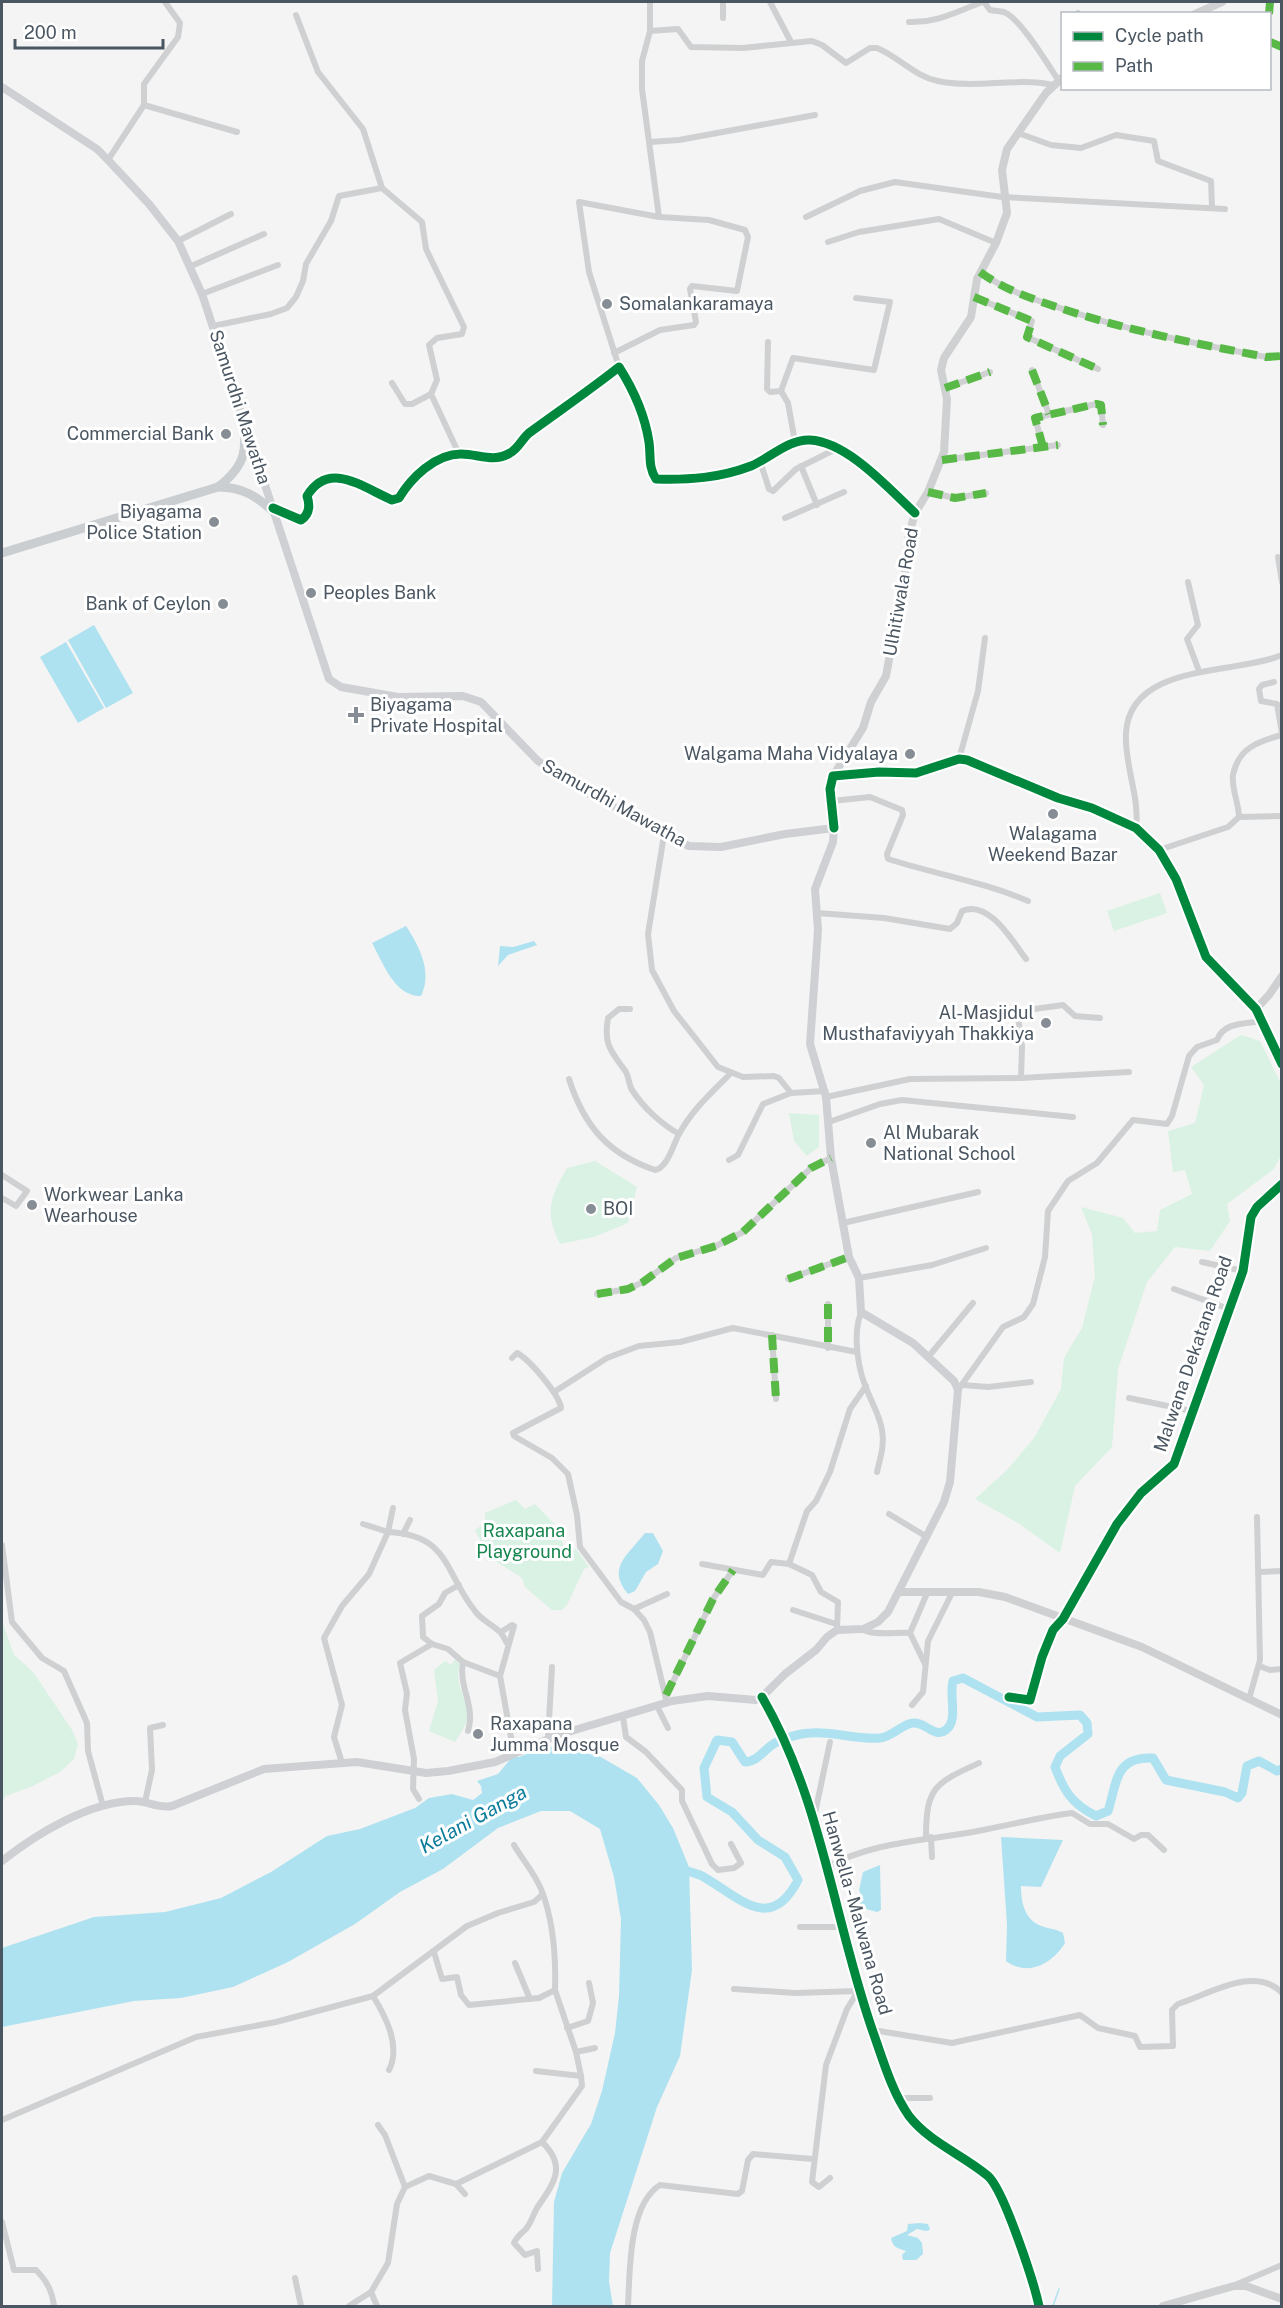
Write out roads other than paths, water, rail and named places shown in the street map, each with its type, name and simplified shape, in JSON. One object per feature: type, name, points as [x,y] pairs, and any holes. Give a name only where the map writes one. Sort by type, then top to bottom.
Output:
[{"type":"main road","name":"Samurdhi Mawatha","points":[[2,87],[97,148],[149,204],[178,241],[202,294],[274,510],[322,664],[329,679],[335,684],[398,697],[464,696],[481,702],[537,761],[619,810],[649,822],[664,835],[689,846],[721,847],[785,834],[834,828]]},
{"type":"main road","points":[[218,487],[234,475],[247,446],[242,413]]},
{"type":"main road","points":[[2,553],[218,487],[237,487],[253,494],[274,510]]},
{"type":"main road","points":[[2,1861],[36,1835],[103,1806],[136,1801],[172,1806],[264,1769],[342,1763],[377,1764],[414,1771],[448,1771],[495,1762],[548,1739],[657,1706],[667,1699],[708,1696],[746,1700],[762,1697],[836,1627],[863,1629],[878,1622],[888,1612],[944,1502],[950,1482],[960,1388],[948,1374],[913,1343],[861,1312],[859,1278],[849,1257],[831,1158],[826,1094],[810,1044],[816,976],[816,881],[833,842],[834,828]]},
{"type":"street","points":[[108,160],[144,105],[144,84],[178,37],[180,23],[165,2]]},
{"type":"street","points":[[650,2],[650,31],[642,61],[642,89],[659,217]]},
{"type":"street","points":[[723,2],[723,18]]},
{"type":"street","points":[[770,2],[791,42]]},
{"type":"street","points":[[909,22],[929,22],[946,18],[983,2],[990,10],[1004,12],[1014,19],[1034,42],[1058,82]]},
{"type":"street","points":[[1200,12],[1222,2]]},
{"type":"street","points":[[296,15],[318,72],[365,134],[382,188],[422,222],[426,249],[464,327],[462,334],[437,338],[429,345],[437,380],[431,394],[412,404],[405,404],[392,383]]},
{"type":"street","points":[[650,31],[678,29],[691,47],[743,48],[812,41],[822,45],[846,63],[870,48],[877,48],[911,71],[936,81],[1058,82]]},
{"type":"street","name":"Ulhitiwala Road","points":[[833,776],[863,728],[871,702],[886,676],[915,513],[928,492],[942,460],[947,399],[941,369],[944,358],[966,327],[980,272],[996,243],[1006,213],[1002,170],[1007,149],[1058,82]]},
{"type":"street","points":[[144,105],[237,132]]},
{"type":"street","points":[[650,142],[679,140],[815,115]]},
{"type":"street","points":[[1018,133],[1051,145],[1081,148],[1116,135],[1154,141],[1158,161],[1211,181],[1212,207]]},
{"type":"street","points":[[806,217],[860,191],[895,182],[1005,196],[1225,209]]},
{"type":"street","points":[[213,326],[271,314],[287,308],[296,297],[303,281],[306,264],[331,221],[339,196],[382,188]]},
{"type":"street","points":[[614,352],[660,330],[694,325],[696,322],[690,289],[692,286],[737,291],[748,237],[745,230],[709,220],[659,217],[579,202],[590,272],[614,352],[619,367],[639,406],[649,441],[651,470],[656,479],[697,480],[760,461],[795,442],[811,440],[836,449],[871,472],[915,513]]},
{"type":"street","points":[[178,241],[231,213]]},
{"type":"street","points":[[828,242],[859,232],[939,219],[996,243]]},
{"type":"street","points":[[189,267],[264,234]]},
{"type":"street","points":[[202,294],[278,265]]},
{"type":"street","points":[[980,272],[995,283],[1041,303],[1130,330],[1266,357],[1281,356]]},
{"type":"street","points":[[974,297],[1032,321],[1027,337],[1098,369]]},
{"type":"street","points":[[795,442],[788,403],[782,391],[793,358],[874,370],[877,367],[890,302],[856,298]]},
{"type":"street","points":[[768,342],[767,389],[770,392],[782,391]]},
{"type":"street","points":[[274,510],[301,520],[308,511],[310,504],[307,496],[315,483],[329,477],[343,479],[392,500],[399,498],[408,483],[421,470],[459,454],[495,459],[513,452],[526,435],[619,367]]},
{"type":"street","points":[[1032,370],[1049,414]]},
{"type":"street","points":[[945,388],[990,372]]},
{"type":"street","points":[[431,394],[459,454]]},
{"type":"street","points":[[1043,447],[1035,418],[1096,404],[1101,405],[1103,424]]},
{"type":"street","points":[[942,460],[1058,445]]},
{"type":"street","points":[[760,461],[771,491],[801,466],[836,449]]},
{"type":"street","points":[[801,466],[817,505]]},
{"type":"street","points":[[785,518],[844,492]]},
{"type":"street","points":[[928,492],[955,498],[986,493]]},
{"type":"street","points":[[1278,557],[1281,582]]},
{"type":"street","points":[[1188,582],[1198,625],[1187,639],[1199,671]]},
{"type":"street","points":[[959,759],[980,683],[985,639]]},
{"type":"street","points":[[1136,828],[1137,817],[1128,765],[1126,734],[1133,706],[1140,698],[1164,685],[1199,671],[1281,655]]},
{"type":"street","points":[[1239,817],[1233,776],[1239,760],[1248,747],[1281,734],[1277,704],[1261,701],[1259,689],[1262,685],[1274,682]]},
{"type":"street","points":[[834,828],[830,789],[833,776],[879,772],[916,773],[959,759],[1058,798],[1092,808],[1136,828],[1159,850],[1176,879],[1206,957],[1256,1009],[1281,1064]]},
{"type":"street","points":[[832,801],[870,797],[902,810],[903,815],[887,854],[888,859],[949,878],[1002,890],[1028,901]]},
{"type":"street","points":[[1159,850],[1228,827],[1239,817],[1281,816]]},
{"type":"street","points":[[664,835],[648,934],[652,970],[674,1011],[718,1067],[730,1074],[743,1077],[774,1076],[779,1078],[791,1093]]},
{"type":"street","points":[[816,913],[884,918],[950,929],[957,923],[962,911],[970,910],[996,919],[1026,959]]},
{"type":"street","points":[[1256,1009],[1269,995],[1281,976]]},
{"type":"street","points":[[1021,1078],[1023,1047],[1018,1017],[1020,1011],[1063,1005],[1076,1016],[1100,1018]]},
{"type":"street","points":[[630,1009],[619,1009],[609,1018],[608,1047],[614,1059],[627,1074],[631,1089],[651,1114],[679,1134]]},
{"type":"street","points":[[960,1388],[1003,1327],[1024,1317],[1033,1304],[1046,1257],[1048,1211],[1068,1181],[1097,1163],[1133,1120],[1167,1124],[1172,1116],[1189,1056],[1197,1047],[1217,1040],[1220,1031],[1227,1026],[1261,1021]]},
{"type":"street","points":[[729,1160],[738,1155],[764,1104],[791,1093],[826,1094],[910,1079],[1021,1078],[1129,1072]]},
{"type":"street","points":[[569,1079],[576,1102],[596,1135],[612,1148],[655,1170],[663,1166],[695,1109],[730,1074]]},
{"type":"street","points":[[829,1122],[880,1104],[902,1100],[1073,1117]]},
{"type":"street","points":[[597,1294],[627,1289],[643,1282],[676,1258],[730,1240],[743,1232],[811,1168],[831,1158]]},
{"type":"street","points":[[2,1175],[27,1191],[16,1206],[2,1198]]},
{"type":"street","name":"Malwana Dekatana Road","points":[[1063,1619],[1128,1509],[1174,1464],[1243,1271],[1251,1217],[1257,1207],[1281,1184]]},
{"type":"street","points":[[843,1223],[978,1192]]},
{"type":"street","points":[[859,1278],[932,1265],[986,1248]]},
{"type":"street","points":[[788,1279],[849,1257]]},
{"type":"street","points":[[1202,1262],[1243,1271]]},
{"type":"street","points":[[1174,1289],[1229,1309]]},
{"type":"street","points":[[929,1356],[973,1303]]},
{"type":"street","points":[[828,1305],[828,1348]]},
{"type":"street","points":[[861,1312],[858,1320],[857,1352],[866,1386],[882,1428],[884,1443],[877,1472]]},
{"type":"street","points":[[555,1392],[607,1358],[639,1346],[680,1342],[733,1328],[857,1352]]},
{"type":"street","points":[[772,1335],[776,1399]]},
{"type":"street","points":[[512,1358],[517,1353],[524,1357],[555,1392],[561,1404],[558,1411],[530,1423],[513,1433],[513,1436],[552,1458],[568,1474],[577,1515],[580,1547],[621,1602],[634,1609],[650,1632],[667,1699]]},
{"type":"street","points":[[960,1388],[1031,1382]]},
{"type":"street","points":[[789,1564],[807,1511],[816,1501],[823,1481],[830,1472],[850,1409],[866,1386]]},
{"type":"street","points":[[1129,1398],[1192,1411]]},
{"type":"street","points":[[342,1763],[334,1737],[342,1705],[324,1638],[342,1606],[369,1574],[388,1532],[393,1508]]},
{"type":"street","points":[[889,1514],[927,1537]]},
{"type":"street","points":[[1249,1699],[1259,1666],[1257,1517]]},
{"type":"street","points":[[403,1534],[411,1520]]},
{"type":"street","points":[[363,1524],[421,1539],[434,1547],[447,1560],[475,1612],[501,1632],[507,1643]]},
{"type":"street","points":[[2,1545],[12,1622],[42,1658],[64,1671],[87,1723],[88,1751],[103,1806]]},
{"type":"street","points":[[702,1564],[763,1575],[771,1562],[789,1564],[812,1575],[821,1592],[838,1602],[836,1627],[793,1610]]},
{"type":"street","points":[[667,1699],[713,1599],[733,1570]]},
{"type":"street","points":[[1259,1572],[1281,1571]]},
{"type":"street","points":[[459,1585],[445,1593],[439,1604],[422,1616],[423,1637],[432,1644],[448,1649],[462,1662],[500,1676]]},
{"type":"street","points":[[925,1664],[910,1633],[928,1591]]},
{"type":"street","points":[[912,1705],[923,1692],[928,1641],[953,1591]]},
{"type":"street","points":[[899,1592],[979,1592],[1005,1597],[1142,1647],[1281,1715]]},
{"type":"street","points":[[634,1609],[667,1594]]},
{"type":"street","points":[[1009,1697],[1030,1700],[1042,1657],[1053,1630],[1063,1619]]},
{"type":"street","points":[[501,1632],[513,1625],[512,1639],[507,1643],[500,1676],[514,1754]]},
{"type":"street","points":[[863,1629],[872,1634],[891,1631],[910,1633]]},
{"type":"street","points":[[419,1800],[413,1789],[414,1771],[405,1710],[407,1692],[400,1664],[432,1644]]},
{"type":"street","points":[[462,1662],[462,1673],[471,1709],[468,1731]]},
{"type":"street","points":[[1259,1666],[1270,1670],[1281,1669]]},
{"type":"street","points":[[548,1739],[552,1667]]},
{"type":"street","name":"Hanwella - Malwana Road","points":[[762,1697],[787,1747],[814,1818],[858,1991],[898,2098],[909,2116],[925,2132],[990,2178],[1000,2195],[1034,2281],[1039,2307]]},
{"type":"street","points":[[657,1706],[669,1728]]},
{"type":"street","points":[[623,1717],[626,1737],[679,1785],[682,1801],[712,1864],[718,1870],[734,1868],[741,1863],[731,1844]]},
{"type":"street","points":[[145,1802],[152,1770],[150,1728],[163,1725]]},
{"type":"street","points":[[814,1818],[830,1742]]},
{"type":"street","points":[[932,1857],[926,1806],[929,1796],[940,1783],[979,1762]]},
{"type":"street","points":[[827,1867],[859,1853],[929,1837],[978,1831],[1041,1816],[1072,1813],[1090,1824],[1108,1824],[1134,1839],[1141,1835],[1148,1835],[1164,1850]]},
{"type":"street","points":[[456,2184],[467,2176],[542,2142],[582,2086],[576,2052],[555,1990],[554,1959],[543,1894],[513,1845]]},
{"type":"street","points":[[2,2120],[196,2037],[276,2022],[373,1996],[467,1926],[498,1912],[534,1902],[543,1894]]},
{"type":"street","points":[[800,1927],[842,1927]]},
{"type":"street","points":[[434,1952],[442,1979],[457,1977],[461,1995],[469,2005],[544,1997],[555,1990]]},
{"type":"street","points":[[515,1963],[530,1999]]},
{"type":"street","points":[[873,2030],[952,2043],[1080,2015],[1098,2028],[1135,2036],[1140,2047],[1173,2046],[1172,2010],[1178,2004],[1223,1989],[1236,1982],[1269,1983],[1281,1993]]},
{"type":"street","points":[[567,2028],[588,2020],[593,2003],[589,1983]]},
{"type":"street","points":[[734,1989],[795,1993],[858,1991]]},
{"type":"street","points":[[830,2178],[819,2187],[814,2186],[813,2159],[826,2065],[847,2009],[858,1991]]},
{"type":"street","points":[[373,1996],[388,2020],[394,2059],[389,2070]]},
{"type":"street","points":[[576,2052],[595,2048]]},
{"type":"street","points":[[536,2071],[581,2076]]},
{"type":"street","points":[[898,2098],[930,2098]]},
{"type":"street","points":[[378,2125],[386,2135],[405,2187]]},
{"type":"street","points":[[538,2269],[537,2251],[525,2255],[513,2243],[526,2229],[550,2191],[557,2170],[551,2151],[542,2142]]},
{"type":"street","points":[[628,2307],[633,2242],[643,2204],[651,2191],[660,2185],[738,2194],[742,2191],[748,2160],[753,2154],[813,2159]]},
{"type":"street","points":[[349,2307],[371,2292],[388,2263],[397,2204],[405,2187],[429,2176],[456,2184],[465,2194]]},
{"type":"street","points":[[2,2222],[14,2270],[36,2270],[44,2278],[52,2294],[54,2307]]},
{"type":"street","points":[[1163,2307],[1234,2286],[1281,2265]]},
{"type":"street","points":[[295,2277],[301,2307]]},
{"type":"street","points":[[1234,2286],[1246,2286],[1281,2299]]},
{"type":"street","points":[[371,2292],[377,2307]]},
{"type":"water","points":[[94,625],[133,693],[106,708],[68,640]]},
{"type":"water","points":[[66,642],[104,708],[78,723],[40,657]]},
{"type":"water","points":[[406,926],[420,951],[425,969],[426,978],[421,996],[412,995],[397,985],[385,969],[372,943]]},
{"type":"water","points":[[534,941],[537,945],[508,955],[498,966],[500,946],[513,947]]},
{"type":"water","points":[[645,1533],[653,1533],[663,1551],[658,1564],[646,1572],[635,1591],[628,1594],[619,1577],[619,1569],[626,1555]]},
{"type":"water","name":"Kelani Ganga","points":[[548,1746],[599,1756],[637,1778],[659,1805],[673,1828],[689,1867],[692,1970],[680,2056],[657,2107],[610,2253],[609,2282],[613,2306],[552,2306],[554,2202],[562,2173],[591,2124],[602,2091],[615,2033],[619,1996],[621,1919],[614,1877],[600,1829],[570,1811],[541,1811],[498,1828],[443,1869],[400,1892],[355,1924],[288,1962],[233,1987],[181,1998],[134,2001],[2,2027],[2,1948],[94,1917],[165,1912],[221,1898],[271,1872],[327,1836],[360,1829],[415,1808],[429,1798],[452,1794],[473,1800],[482,1793],[477,1781],[498,1774],[512,1757],[519,1757]]},
{"type":"water","points":[[1001,1837],[1063,1840],[1041,1887],[1021,1886],[1023,1903],[1030,1918],[1039,1925],[1063,1933],[1065,1943],[1060,1950],[1039,1966],[1023,1968],[1006,1961],[1007,1925]]},
{"type":"water","points":[[880,1865],[881,1910],[877,1912],[859,1907],[856,1902],[862,1897],[859,1890],[863,1872]]},
{"type":"water","points":[[908,2224],[928,2224],[930,2230],[917,2229],[907,2235],[918,2238],[922,2243],[923,2254],[916,2260],[903,2260],[902,2255],[906,2251],[895,2246],[891,2238],[907,2231]]},
{"type":"waterway","points":[[680,1869],[702,1876],[741,1901],[765,1908],[776,1905],[787,1896],[798,1880],[785,1857],[758,1840],[732,1812],[707,1797],[704,1768],[717,1740],[732,1742],[745,1762],[754,1759],[779,1741],[802,1734],[828,1733],[880,1738],[913,1723],[943,1732],[952,1719],[953,1681],[963,1678],[1037,1717],[1080,1715],[1087,1723],[1088,1734],[1060,1756],[1055,1767],[1062,1783],[1075,1802],[1096,1816],[1108,1811],[1116,1782],[1124,1767],[1140,1759],[1153,1758],[1166,1780],[1225,1792],[1238,1798],[1242,1793],[1247,1766],[1259,1761],[1277,1771],[1282,1769]]},
{"type":"waterway","points":[[1053,2306],[1059,2289]]},
{"type":"place","name":"Somalankaramaya","points":[[607,304]]},
{"type":"place","name":"Commercial Bank","points":[[226,434]]},
{"type":"place","name":"Biyagama Police Station","points":[[214,522]]},
{"type":"place","name":"Peoples Bank","points":[[311,593]]},
{"type":"place","name":"Bank of Ceylon","points":[[223,604]]},
{"type":"place","name":"Biyagama Private Hospital","points":[[356,715]]},
{"type":"place","name":"Walgama Maha Vidyalaya","points":[[910,754]]},
{"type":"place","name":"Walagama Weekend Bazar","points":[[1053,814]]},
{"type":"place","name":"Al-Masjidul Musthafaviyyah Thakkiya","points":[[1046,1023]]},
{"type":"place","name":"Al Mubarak National School","points":[[871,1143]]},
{"type":"place","name":"Workwear Lanka Wearhouse","points":[[32,1205]]},
{"type":"place","name":"BOI","points":[[591,1209]]},
{"type":"place","name":"Raxapana Jumma Mosque","points":[[478,1734]]},
{"type":"park label","name":"Raxapana Playground","points":[[524,1541]]}]
